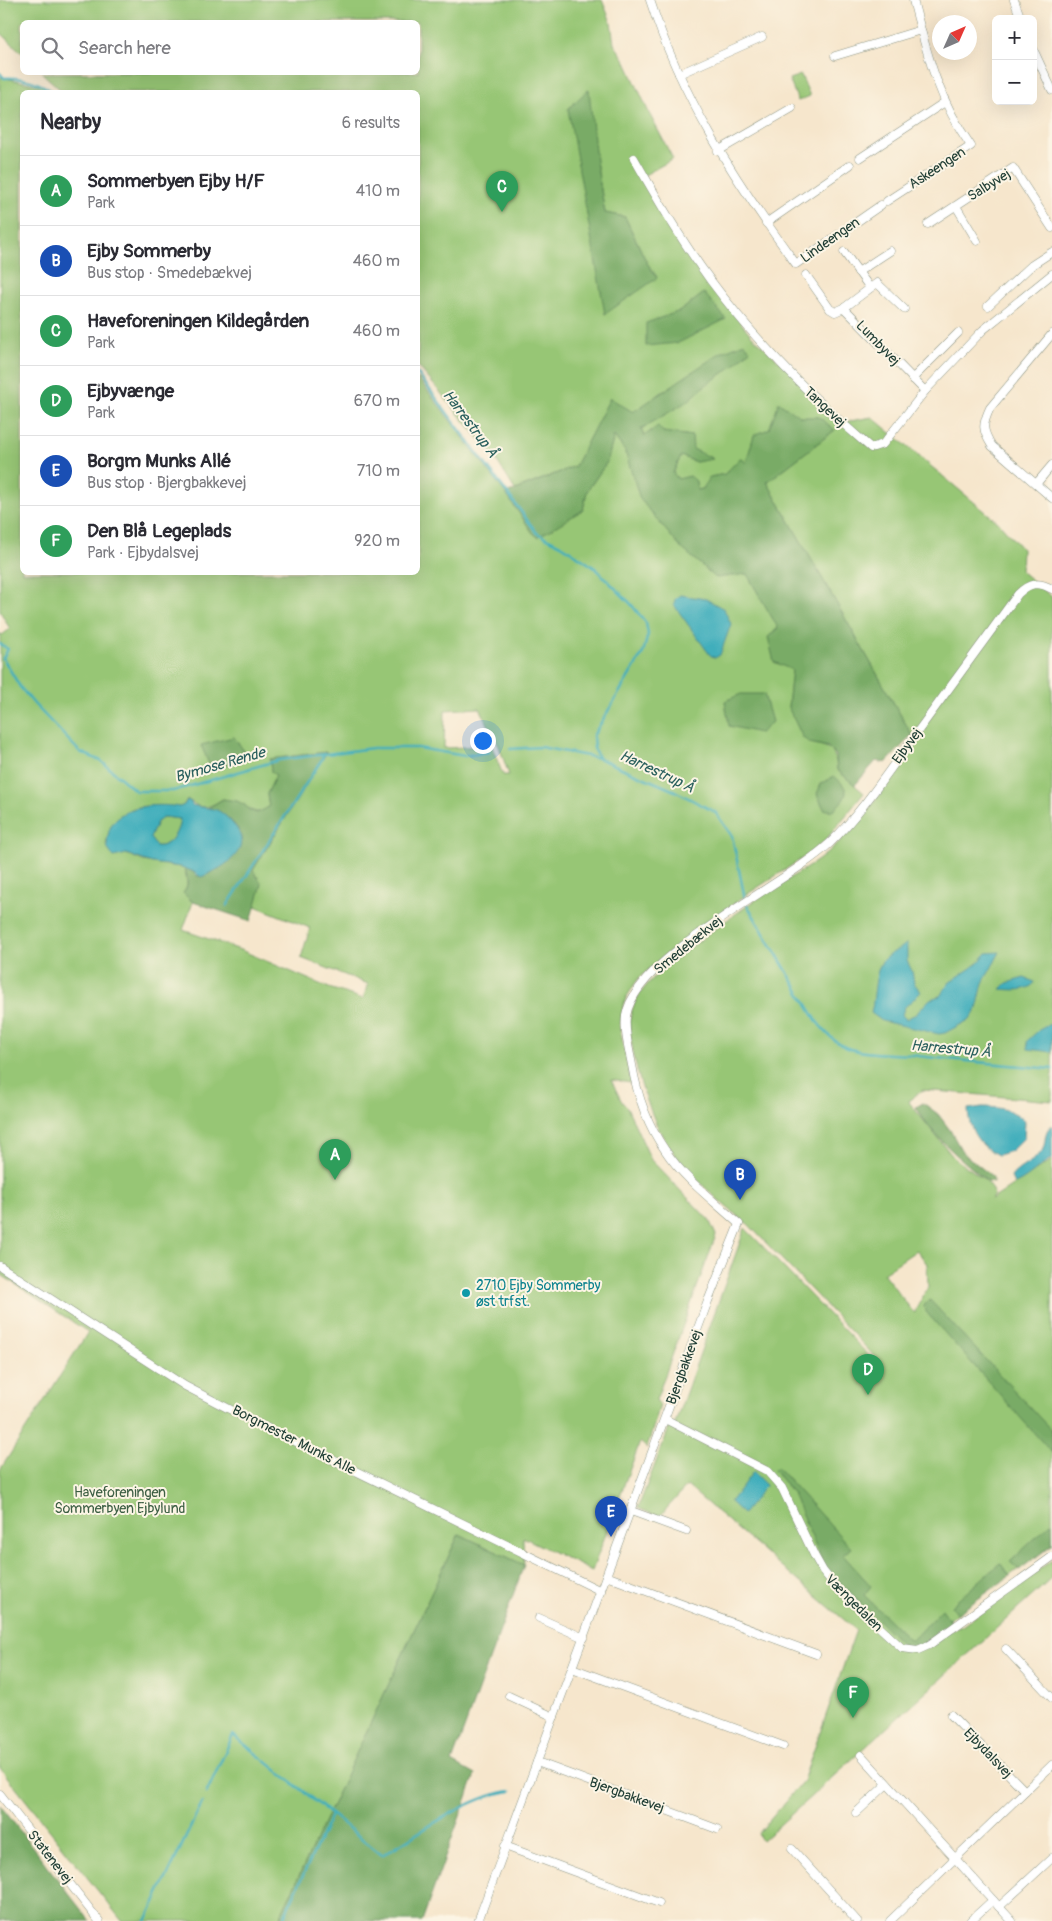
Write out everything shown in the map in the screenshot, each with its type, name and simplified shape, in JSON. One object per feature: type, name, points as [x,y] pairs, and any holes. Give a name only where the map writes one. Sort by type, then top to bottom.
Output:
[{"type":"street","name":"Lindeengen","points":[[650,0],[660,30],[679,74],[718,151],[796,264],[884,203]]},
{"type":"street","name":"Askeengen","points":[[884,203],[970,146],[955,124],[944,102],[935,78],[913,0]]},
{"type":"street","points":[[1014,0],[1020,15]]},
{"type":"street","points":[[835,56],[921,30]]},
{"type":"street","points":[[679,74],[762,37]]},
{"type":"street","points":[[1037,58],[1052,90]]},
{"type":"street","points":[[860,158],[944,102]]},
{"type":"street","points":[[718,151],[792,108]]},
{"type":"street","name":"Tangevej","points":[[634,158],[699,265],[752,333],[797,380],[871,448],[883,444],[925,392],[983,330],[1051,276]]},
{"type":"street","points":[[766,223],[850,165]]},
{"type":"street","name":"Salbyvej","points":[[928,224],[1013,168],[1052,228]]},
{"type":"street","name":"Salbyvej","points":[[956,206],[977,241]]},
{"type":"street","points":[[858,272],[890,251]]},
{"type":"street","points":[[844,252],[870,288],[877,283],[904,309]]},
{"type":"street","points":[[988,306],[1032,265],[1052,252]]},
{"type":"street","name":"Lumbyvej","points":[[806,274],[830,309],[835,312],[844,308],[870,288]]},
{"type":"street","name":"Lumbyvej","points":[[844,308],[925,392]]},
{"type":"street","points":[[912,379],[958,333]]},
{"type":"street","points":[[1052,334],[990,408],[984,420],[983,428],[992,446],[1052,498]]},
{"type":"street","points":[[1036,484],[1052,465]]},
{"type":"street","name":"Ejbyvej","points":[[745,902],[815,856],[846,825],[899,757],[1018,594],[1032,584],[1042,584],[1052,588]]},
{"type":"street","name":"Smedebækvej","points":[[738,1224],[684,1174],[664,1150],[651,1125],[636,1088],[626,1036],[626,1016],[632,1000],[642,984],[664,962],[745,902]]},
{"type":"street","name":"Bjergbakkevej","points":[[478,1921],[738,1224]]},
{"type":"street","name":"Borgmester Munks Alle","points":[[0,1266],[186,1386],[239,1414],[601,1591]]},
{"type":"street","name":"Vængedalen","points":[[665,1419],[735,1453],[767,1471],[782,1488],[823,1572],[892,1641],[902,1648],[918,1650],[929,1645],[1052,1556]]},
{"type":"street","points":[[631,1511],[686,1531]]},
{"type":"street","points":[[606,1576],[816,1654]]},
{"type":"street","points":[[539,1618],[584,1638]]},
{"type":"street","points":[[1006,1649],[1052,1698]]},
{"type":"street","points":[[572,1668],[783,1746]]},
{"type":"street","points":[[508,1696],[554,1717]]},
{"type":"street","name":"Ejbydalsvej","points":[[951,1715],[1025,1791]]},
{"type":"street","points":[[861,1755],[1012,1921]]},
{"type":"street","name":"Bjergbakkevej","points":[[537,1762],[717,1829]]},
{"type":"street","points":[[890,1921],[1052,1765]]},
{"type":"street","points":[[856,1813],[887,1784]]},
{"type":"street","name":"Statenevej","points":[[0,1794],[99,1921]]},
{"type":"street","points":[[505,1846],[659,1903]]},
{"type":"street","points":[[792,1849],[856,1921]]},
{"type":"street","points":[[999,1907],[1052,1858]]},
{"type":"street","points":[[970,1921],[993,1900]]},
{"type":"green space","points":[[0,0],[602,0],[611,22],[614,44],[625,60],[673,159],[641,177],[661,213],[707,281],[751,335],[845,422],[872,417],[999,523],[1022,549],[1021,571],[1052,597],[1052,1101],[923,1090],[908,1101],[954,1158],[987,1181],[994,1194],[991,1200],[1052,1160],[1052,1545],[917,1642],[962,1626],[1052,1560],[1052,1578],[762,1841],[758,1834],[803,1781],[856,1630],[687,1486],[659,1517],[638,1508],[670,1426],[674,1426],[745,1228],[877,1364],[880,1362],[748,1224],[705,1188],[684,1166],[664,1139],[657,1126],[636,1067],[630,1019],[637,998],[660,972],[727,920],[812,864],[839,842],[874,801],[916,742],[767,482],[835,430],[819,417],[794,421],[762,432],[754,436],[746,464],[741,458],[725,474],[710,477],[703,489],[696,490],[678,479],[673,473],[681,456],[696,462],[712,458],[692,449],[692,436],[663,432],[644,437],[641,429],[610,399],[575,466],[515,490],[494,456],[420,368],[420,90],[61,90],[44,75],[420,75],[420,20],[20,20],[20,51],[0,32]],"holes":[[[596,161],[605,213],[625,217],[647,263],[657,277],[605,314]],[[917,1250],[927,1264],[928,1287],[914,1313],[883,1273]]]},
{"type":"green space","points":[[801,75],[810,96],[798,101],[789,79]]},
{"type":"green space","name":"Haveforeningen Sommerbyen Ejbylund","points":[[0,77],[43,86],[48,90],[20,90],[20,575],[420,575],[420,381],[506,494],[533,533],[583,510],[587,491],[607,462],[614,436],[625,451],[641,499],[747,574],[779,628],[792,670],[788,707],[810,743],[831,750],[835,757],[837,770],[864,793],[826,840],[800,860],[740,899],[664,956],[638,979],[626,998],[620,1028],[631,1083],[611,1080],[622,1102],[627,1107],[651,1160],[709,1220],[716,1235],[656,1400],[660,1405],[647,1448],[640,1442],[592,1571],[523,1537],[524,1565],[459,1534],[278,1921],[122,1921],[0,1768],[0,1470],[88,1332],[0,1274],[0,633],[2,635],[10,629],[0,611]],"holes":[[[480,708],[499,746],[509,775],[503,775],[489,740],[483,738],[485,746],[444,748],[445,710]],[[326,752],[253,870],[262,884],[255,906],[310,928],[301,958],[368,984],[363,999],[329,988],[243,951],[183,930],[193,902],[189,899],[185,868],[143,861],[106,845],[109,833],[118,817],[133,808],[142,806],[180,807],[184,805],[187,799],[198,806],[204,807],[223,799],[236,802],[253,811],[263,811],[269,808],[267,794],[276,775],[270,759]]]},
{"type":"green space","points":[[589,89],[596,161],[605,213],[625,217],[647,263],[657,278],[605,314],[568,109]]},
{"type":"green space","points":[[704,293],[726,319],[678,343],[646,346],[646,323],[680,311]]},
{"type":"green space","points":[[744,343],[750,350],[732,367],[706,385],[688,401],[641,429],[644,436],[658,426],[663,432],[692,436],[693,449],[713,459],[696,462],[681,456],[673,473],[678,479],[690,476],[696,481],[697,490],[703,489],[710,477],[725,474],[741,457],[746,463],[754,435],[769,429],[779,402],[801,417],[819,417],[835,430],[767,482],[912,735],[886,763],[876,761],[855,785],[837,770],[836,755],[828,747],[810,743],[803,738],[788,707],[792,670],[774,662],[768,637],[778,628],[747,574],[716,578],[679,546],[640,499],[625,451],[614,436],[607,462],[587,491],[583,510],[538,537],[533,533],[506,494],[575,466],[610,398],[633,412],[720,353]]},
{"type":"green space","points":[[741,694],[764,694],[772,722],[760,733],[729,726],[725,701]]},
{"type":"green space","points":[[234,737],[249,758],[211,769],[201,745]]},
{"type":"green space","points":[[327,752],[253,870],[262,884],[251,921],[193,902],[183,893],[187,884],[185,868],[197,876],[212,872],[231,858],[242,837],[228,818],[208,808],[223,799],[237,801],[245,805],[249,810],[257,813],[269,807],[267,794],[276,775],[271,772],[270,759]]},
{"type":"green space","points":[[834,776],[844,786],[846,794],[842,802],[832,811],[824,809],[817,794],[821,784]]},
{"type":"green space","points":[[164,817],[180,819],[179,824],[176,833],[169,842],[156,846],[150,838],[157,822]]},
{"type":"green space","points":[[923,1103],[938,1114],[963,1153],[993,1177],[993,1182],[988,1181],[968,1165],[939,1138],[916,1107]]},
{"type":"green space","points":[[930,1300],[1052,1431],[1052,1453],[927,1313],[923,1306]]},
{"type":"green space","points":[[777,1467],[851,1548],[843,1555],[871,1586],[864,1595],[911,1641],[942,1609],[952,1623],[919,1647],[914,1644],[907,1649],[825,1567],[793,1494],[774,1470]]},
{"type":"green space","points":[[1052,1522],[1052,1545],[1019,1570],[1010,1562]]},
{"type":"green space","points":[[459,1534],[524,1565],[452,1762],[475,1775],[422,1921],[278,1921]]},
{"type":"green space","points":[[1000,1563],[1010,1576],[957,1614],[951,1606]]},
{"type":"green space","points":[[0,1805],[90,1921],[0,1921]]},
{"type":"water","points":[[680,595],[706,599],[724,609],[731,624],[720,655],[715,658],[710,655],[674,605],[675,599]]},
{"type":"water","points":[[187,800],[192,805],[219,811],[230,820],[239,833],[241,842],[239,850],[234,857],[218,869],[201,877],[181,867],[152,863],[126,854],[114,857],[110,852],[107,842],[108,836],[111,825],[118,817],[136,808],[159,805],[180,807]],"holes":[[[164,817],[180,819],[178,829],[173,838],[166,844],[156,846],[150,838],[157,822]]]},
{"type":"water","points":[[907,943],[907,961],[912,971],[914,983],[921,992],[904,1008],[902,1015],[906,1019],[916,1014],[930,999],[940,996],[950,982],[977,964],[987,953],[1000,952],[983,983],[977,1009],[969,1020],[945,1033],[939,1034],[882,1021],[871,1013],[878,970],[881,964],[884,959]]},
{"type":"water","points":[[1024,978],[1035,982],[1025,989],[1001,989],[1007,983]]},
{"type":"water","points":[[1050,1024],[1052,1026],[1052,1052],[1028,1049],[1027,1041],[1039,1030]]},
{"type":"water","points":[[982,1107],[1000,1108],[1016,1114],[1025,1122],[1024,1138],[1011,1151],[998,1155],[985,1147],[976,1137],[970,1124],[968,1109]]},
{"type":"water","points":[[1052,1125],[1052,1158],[1028,1177],[1014,1184],[1011,1177],[1039,1155],[1043,1148],[1047,1130]]},
{"type":"water","points":[[753,1472],[766,1485],[743,1514],[730,1502]]},
{"type":"waterway","name":"Harrestrup Å","points":[[0,73],[4,78],[30,80],[50,90]]},
{"type":"waterway","name":"Harrestrup Å","points":[[420,377],[537,533],[563,546],[595,568],[631,604],[646,623],[648,634],[643,653],[593,736],[594,748],[598,758],[675,791],[715,812],[732,836],[745,899]]},
{"type":"waterway","name":"Bymose Rende","points":[[0,644],[8,649],[3,658],[20,687],[34,704],[80,752],[101,761],[136,791],[173,791],[279,760],[373,748],[418,748],[465,756],[488,752]]},
{"type":"waterway","name":"Bymose Rende","points":[[510,749],[540,747],[598,758]]},
{"type":"waterway","points":[[227,906],[323,755]]},
{"type":"waterway","name":"Harrestrup Å","points":[[747,905],[818,1023],[841,1045],[865,1052],[1052,1069]]},
{"type":"waterway","points":[[206,1794],[233,1735],[382,1855],[461,1808],[495,1794],[511,1791]]},
{"type":"waterway","points":[[146,1921],[202,1803]]},
{"type":"waterway","points":[[282,1921],[331,1815]]},
{"type":"place","name":"Haveforeningen Kildegården","points":[[502,212]]},
{"type":"place","name":"Sommerbyen Ejby H/F","points":[[335,1180]]},
{"type":"place","name":"Ejby Sommerby","points":[[740,1200]]},
{"type":"place","name":"2710 Ejby Sommerby øst trfst.","points":[[466,1293]]},
{"type":"place","name":"Ejbyvænge","points":[[868,1395]]},
{"type":"place","name":"Borgm Munks Allé","points":[[611,1537]]},
{"type":"place","name":"Den Blå Legeplads","points":[[853,1718]]}]
